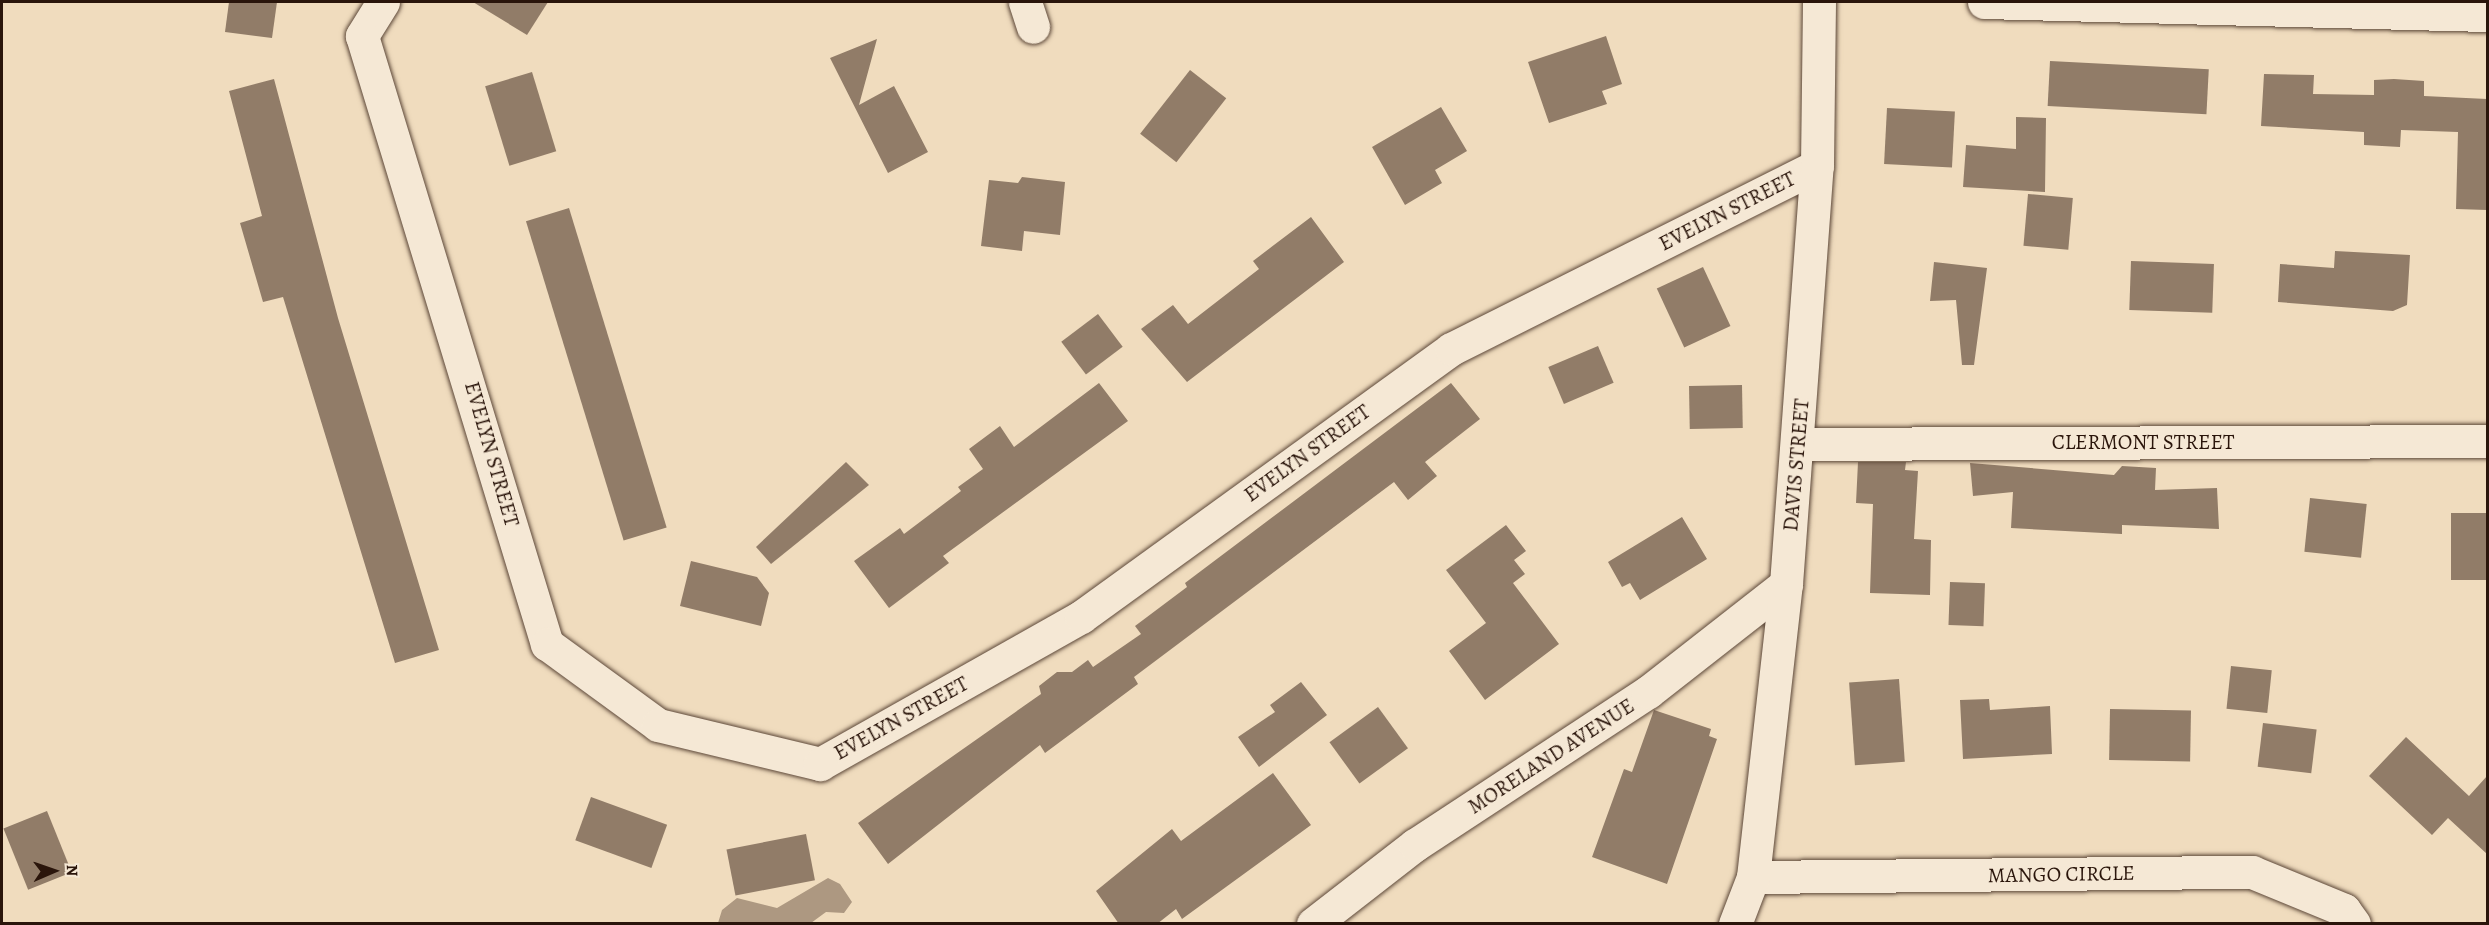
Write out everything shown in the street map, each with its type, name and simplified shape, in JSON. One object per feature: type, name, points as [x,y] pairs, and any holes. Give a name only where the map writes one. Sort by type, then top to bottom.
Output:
[{"type":"street","name":"EVELYN STREET","points":[[382,2],[362,36],[548,644],[658,725],[820,764],[1081,617],[1450,349],[1816,166]]},
{"type":"street","name":"DAVIS STREET","points":[[1735,924],[1754,877],[1799,444],[1816,166],[1819,2]]},
{"type":"street","points":[[1984,2],[2487,15]]},
{"type":"street","name":"CLERMONT STREET","points":[[1799,444],[2487,441]]},
{"type":"street","name":"MORELAND AVENUE","points":[[1313,924],[1415,845],[1648,692],[1786,584]]},
{"type":"street","name":"MANGO CIRCLE","points":[[1754,877],[2252,872],[2344,910],[2354,924]]},
{"type":"shaded area","points":[[828,878],[840,884],[852,902],[844,913],[826,912],[811,923],[718,923],[722,910],[737,898],[777,908]]},
{"type":"building","points":[[229,2],[277,2],[272,38],[225,32]]},
{"type":"building","points":[[473,2],[548,2],[527,35]]},
{"type":"building","points":[[1606,36],[1622,84],[1602,91],[1607,104],[1549,123],[1528,62]]},
{"type":"building","points":[[877,39],[859,105],[894,86],[928,152],[888,173],[830,58]]},
{"type":"building","points":[[2050,61],[2209,69],[2206,114],[2048,106]]},
{"type":"building","points":[[1190,70],[1226,98],[1176,162],[1140,134]]},
{"type":"building","points":[[532,72],[556,151],[509,166],[485,86]]},
{"type":"building","points":[[2264,74],[2314,75],[2313,94],[2374,95],[2374,80],[2394,79],[2424,81],[2424,96],[2487,99],[2487,210],[2456,209],[2458,132],[2401,130],[2400,147],[2364,145],[2364,132],[2261,126]]},
{"type":"building","points":[[274,79],[338,318],[439,650],[395,663],[283,297],[263,302],[240,223],[262,216],[229,91]]},
{"type":"building","points":[[1441,107],[1467,151],[1435,170],[1442,183],[1405,205],[1372,147]]},
{"type":"building","points":[[1887,108],[1955,112],[1952,167],[1884,164]]},
{"type":"building","points":[[2016,117],[2046,118],[2045,192],[1963,187],[1966,145],[2016,149]]},
{"type":"building","points":[[1022,177],[1065,182],[1060,235],[1024,231],[1022,251],[981,246],[989,180],[1018,183]]},
{"type":"building","points":[[2028,194],[2073,198],[2068,250],[2023,246]]},
{"type":"building","points":[[569,208],[667,527],[624,541],[526,221]]},
{"type":"building","points":[[1311,217],[1344,262],[1187,382],[1141,329],[1173,305],[1188,324],[1259,269],[1253,261]]},
{"type":"building","points":[[2335,251],[2410,255],[2407,305],[2393,311],[2278,302],[2280,264],[2334,268]]},
{"type":"building","points":[[2131,261],[2214,264],[2212,313],[2129,310]]},
{"type":"building","points":[[1934,262],[1987,268],[1974,365],[1962,365],[1956,300],[1930,301]]},
{"type":"building","points":[[1703,267],[1730,326],[1684,347],[1657,289]]},
{"type":"building","points":[[1098,314],[1123,347],[1086,374],[1061,342]]},
{"type":"building","points":[[1598,346],[1614,383],[1564,404],[1548,367]]},
{"type":"building","points":[[1099,383],[1128,421],[943,556],[949,563],[889,608],[854,561],[900,528],[904,534],[961,491],[958,487],[983,469],[969,449],[1000,426],[1014,447]]},
{"type":"building","points":[[1451,383],[1480,419],[1425,462],[1437,476],[1408,500],[1394,482],[1134,677],[1138,684],[1045,753],[1040,745],[888,864],[858,823],[1041,694],[1039,686],[1057,672],[1072,672],[1088,660],[1093,667],[1141,634],[1135,626],[1187,587],[1185,583]]},
{"type":"building","points":[[1742,385],[1743,428],[1690,429],[1689,386]]},
{"type":"building","points":[[846,462],[869,485],[771,564],[756,547]]},
{"type":"building","points":[[1858,462],[1906,462],[1905,470],[1918,471],[1914,539],[1931,540],[1930,595],[1870,593],[1873,504],[1856,503]]},
{"type":"building","points":[[1970,463],[2114,475],[2122,466],[2156,468],[2155,490],[2217,488],[2219,529],[2122,525],[2122,534],[2011,528],[2013,492],[1973,496]]},
{"type":"building","points":[[2310,498],[2367,504],[2361,558],[2304,552]]},
{"type":"building","points":[[2451,513],[2487,513],[2487,580],[2451,580]]},
{"type":"building","points":[[1682,517],[1707,559],[1640,600],[1630,583],[1622,587],[1608,562]]},
{"type":"building","points":[[1506,525],[1526,551],[1514,560],[1525,574],[1513,583],[1559,644],[1485,700],[1449,651],[1486,623],[1446,570]]},
{"type":"building","points":[[691,561],[757,577],[769,593],[761,626],[680,606]]},
{"type":"building","points":[[1950,582],[1985,583],[1983,626],[1948,625]]},
{"type":"building","points":[[2231,666],[2272,670],[2267,713],[2227,709]]},
{"type":"building","points":[[1899,679],[1905,762],[1855,765],[1849,682]]},
{"type":"building","points":[[1301,682],[1327,715],[1259,767],[1238,737],[1275,712],[1270,705]]},
{"type":"building","points":[[1989,699],[1990,710],[2050,706],[2052,754],[1963,759],[1960,700]]},
{"type":"building","points":[[1378,707],[1408,748],[1359,784],[1329,742]]},
{"type":"building","points":[[2110,709],[2191,710],[2190,761],[2109,760]]},
{"type":"building","points":[[1654,710],[1711,729],[1709,736],[1717,739],[1667,884],[1592,857],[1624,769],[1632,772]]},
{"type":"building","points":[[2263,723],[2317,730],[2311,773],[2258,767]]},
{"type":"building","points":[[2406,737],[2469,796],[2487,776],[2487,854],[2448,818],[2432,835],[2369,776]]},
{"type":"building","points":[[1273,773],[1311,825],[1182,919],[1176,909],[1157,924],[1119,924],[1096,891],[1172,829],[1181,841]]},
{"type":"building","points":[[591,797],[667,825],[651,868],[575,840]]},
{"type":"building","points":[[47,811],[72,872],[28,890],[3,829]]},
{"type":"building","points":[[806,834],[815,880],[735,896],[726,849]]}]
